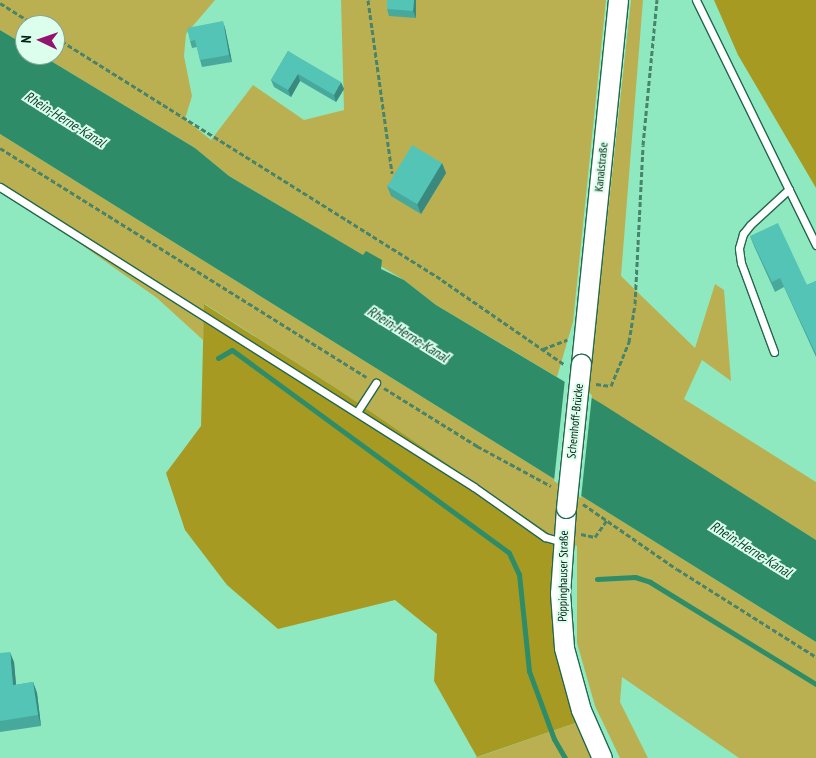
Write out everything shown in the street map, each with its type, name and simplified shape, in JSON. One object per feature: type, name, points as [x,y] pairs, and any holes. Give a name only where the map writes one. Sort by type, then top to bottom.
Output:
[{"type":"main road","name":"Kanalstraße","points":[[584,333],[618,0]]},
{"type":"main road","name":"Schemhoff-Brücke","points":[[572,504],[574,365],[584,333]]},
{"type":"main road","name":"Pöppinghauser Straße","points":[[572,504],[570,538],[560,593],[564,648],[581,710],[602,758]]},
{"type":"lane","points":[[696,0],[816,245]]},
{"type":"lane","points":[[0,187],[474,487],[545,537],[570,538]]},
{"type":"lane","points":[[774,352],[740,263],[739,248],[750,225],[789,189]]},
{"type":"lane","points":[[357,412],[376,383]]},
{"type":"path","points":[[368,0],[392,173]]},
{"type":"path","points":[[593,383],[611,386],[629,342],[635,304],[643,145],[657,0]]},
{"type":"path","points":[[0,3],[19,15]]},
{"type":"path","points":[[65,43],[442,280],[542,349],[574,365]]},
{"type":"path","points":[[0,148],[477,446],[556,488]]},
{"type":"path","points":[[542,349],[584,333]]},
{"type":"path","points":[[572,504],[607,520],[677,570],[816,658]]},
{"type":"path","points":[[570,538],[595,537],[607,520]]},
{"type":"shaded area","points":[[0,0],[215,0],[186,34],[184,56],[192,96],[185,119],[211,140],[253,85],[304,120],[344,110],[341,0],[606,0],[573,322],[557,377],[436,305],[404,280],[229,176],[195,148],[58,65],[65,65],[65,15],[15,15],[15,39],[0,30]]},
{"type":"shaded area","points":[[631,0],[643,0],[621,276],[695,348],[715,284],[724,290],[731,381],[702,360],[684,399],[816,482],[816,540],[588,396]]},
{"type":"shaded area","points":[[714,0],[816,0],[816,188],[738,55]]},
{"type":"shaded area","points":[[0,134],[816,642],[816,758],[739,758],[622,677],[620,702],[648,758],[620,758],[595,706],[577,643],[577,546],[562,542],[339,390],[205,304],[203,340],[157,298],[0,187]]},
{"type":"shaded area","points":[[204,304],[339,390],[562,542],[578,722],[477,757],[434,681],[437,634],[395,600],[278,629],[227,585],[185,530],[166,473],[201,426]]},
{"type":"shaded area","points":[[578,722],[596,758],[475,758]]},
{"type":"water","name":"Rhein-Herne-Kanal","points":[[0,30],[15,39],[15,65],[58,65],[195,148],[229,176],[363,255],[366,251],[382,260],[381,269],[404,280],[436,305],[602,404],[816,540],[816,642],[0,134]]},
{"type":"pier","points":[[565,379],[592,395],[581,498],[554,481]]},
{"type":"building","points":[[387,0],[414,0],[413,11],[387,9]]},
{"type":"building","points":[[223,21],[229,55],[200,60],[195,40],[190,41],[187,28]]},
{"type":"building","points":[[288,51],[341,82],[334,95],[298,74],[288,90],[271,80]]},
{"type":"building","points":[[412,145],[442,163],[417,204],[387,186]]},
{"type":"building","points":[[778,223],[807,285],[816,281],[816,354],[780,278],[772,282],[750,236]]},
{"type":"building","points":[[10,652],[13,685],[33,682],[38,715],[0,721],[0,653]]},
{"type":"waterway","points":[[218,358],[232,350],[509,553],[519,574],[529,671],[554,739],[565,758]]},
{"type":"waterway","points":[[597,579],[635,577],[650,582],[816,684]]}]
